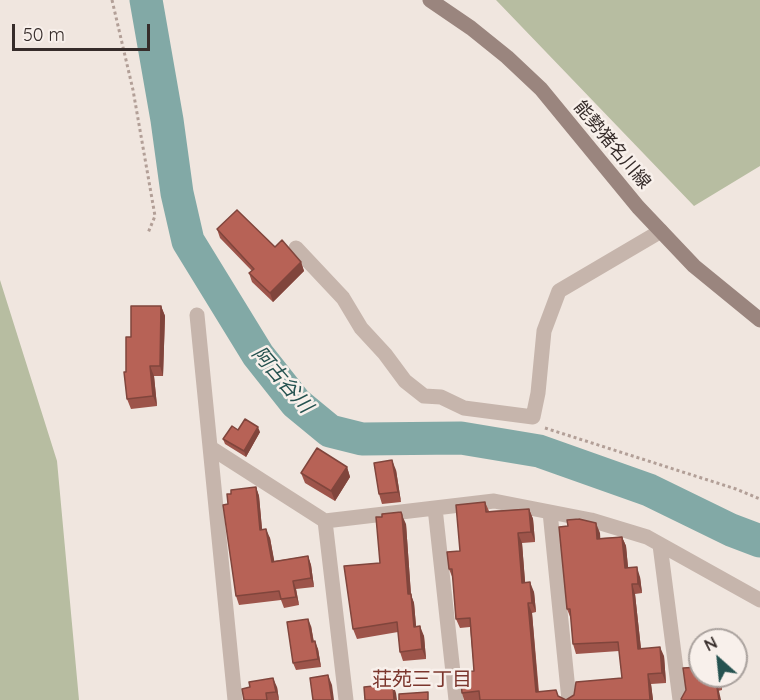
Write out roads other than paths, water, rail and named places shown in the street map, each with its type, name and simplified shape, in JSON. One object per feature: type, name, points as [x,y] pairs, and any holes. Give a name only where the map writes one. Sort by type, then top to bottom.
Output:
[{"type":"main road","name":"能勢猪名川線","points":[[430,0],[471,28],[541,89],[638,207],[694,266],[760,320]]},
{"type":"street","points":[[297,248],[343,298],[362,328],[405,381],[424,396],[441,397],[464,408],[533,417],[538,393],[544,331],[559,291],[661,231]]},
{"type":"street","points":[[197,315],[234,700]]},
{"type":"street","points":[[211,448],[325,521],[494,501],[591,520],[647,537],[760,600]]},
{"type":"street","points":[[435,508],[456,700]]},
{"type":"street","points":[[550,512],[569,700]]},
{"type":"street","points":[[325,521],[346,700]]},
{"type":"street","points":[[660,544],[680,700]]},
{"type":"waterway","name":"阿古谷川","points":[[146,0],[177,193],[188,241],[258,355],[296,403],[330,431],[362,439],[461,438],[539,451],[649,490],[731,530],[760,541]]},
{"type":"district","name":"荘苑三丁目","points":[[422,680]]}]
